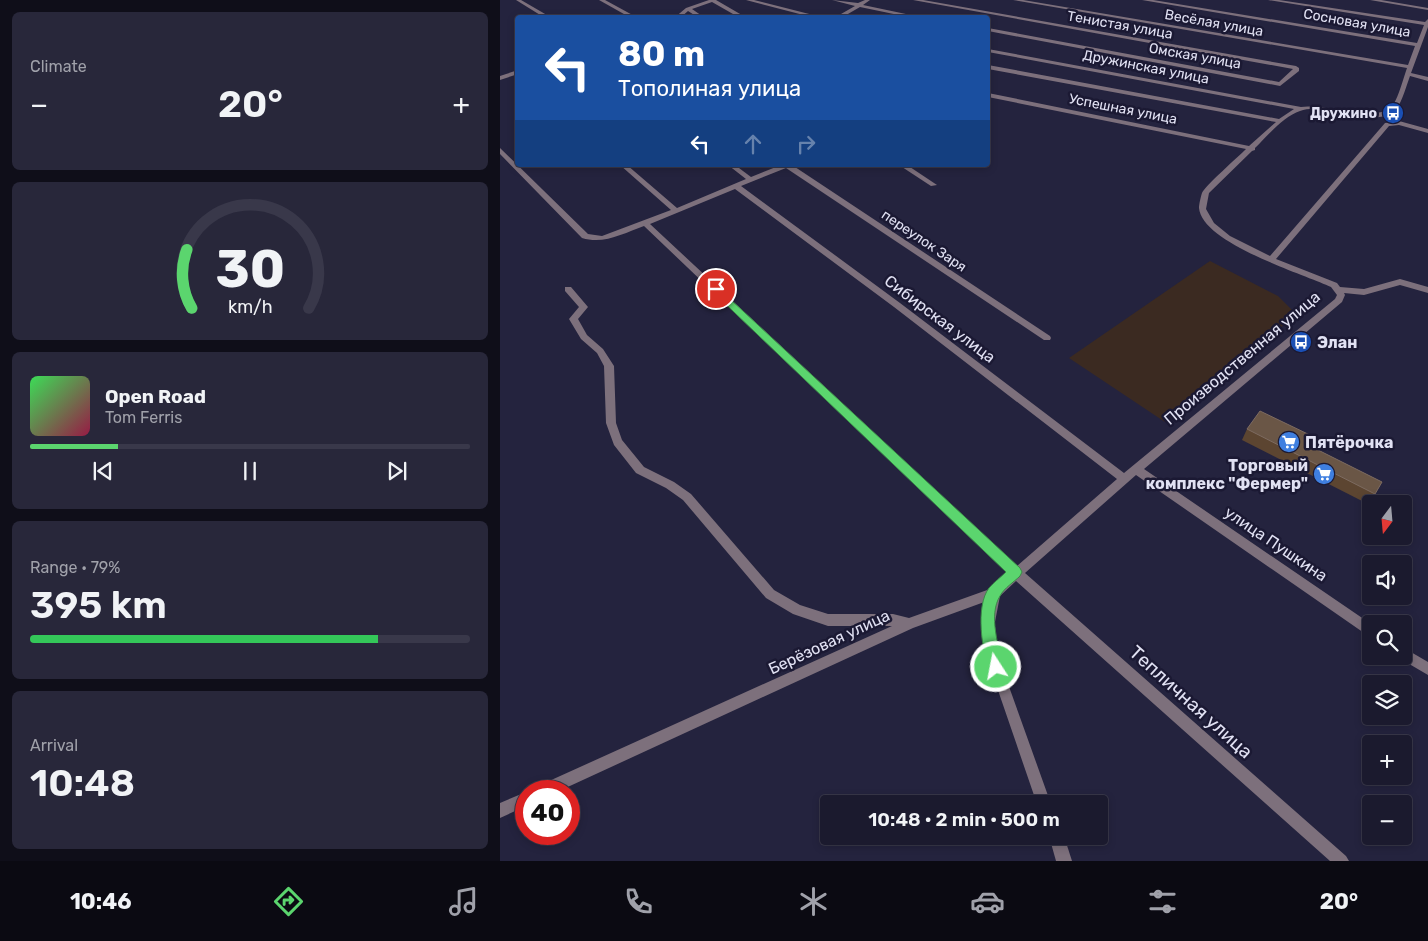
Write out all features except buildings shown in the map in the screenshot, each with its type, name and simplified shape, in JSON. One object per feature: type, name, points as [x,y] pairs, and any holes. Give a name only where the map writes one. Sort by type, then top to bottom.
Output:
[{"type":"street","points":[[518,0],[545,15]]},
{"type":"street","points":[[601,0],[630,15]]},
{"type":"street","points":[[680,15],[688,9],[714,0],[740,15]]},
{"type":"street","points":[[748,0],[811,15]]},
{"type":"street","points":[[834,0],[908,15]]},
{"type":"street","points":[[841,15],[868,0]]},
{"type":"street","name":"Тенистая улица","points":[[915,0],[1296,68],[1296,71],[1280,84]]},
{"type":"street","name":"Весёлая улица","points":[[1015,0],[1409,71],[1428,79]]},
{"type":"street","name":"Сосновая улица","points":[[1144,0],[1418,45]]},
{"type":"street","points":[[1270,0],[1427,22],[1395,107],[1385,114],[1367,115],[1315,107],[1299,108]]},
{"type":"street","points":[[1372,0],[1404,8],[1428,9]]},
{"type":"street","points":[[688,9],[698,15]]},
{"type":"street","name":"Омская улица","points":[[990,29],[1280,84]]},
{"type":"street","name":"Дружинская улица","points":[[990,50],[1284,99],[1299,108]]},
{"type":"street","points":[[990,67],[1281,121]]},
{"type":"street","points":[[500,78],[515,73]]},
{"type":"street","points":[[1280,84],[1284,99]]},
{"type":"street","name":"Успешная улица","points":[[990,95],[1253,148]]},
{"type":"street","name":"Производственная улица","points":[[994,593],[1015,572],[1124,479],[1339,300],[1341,295],[1339,290],[1325,281],[1225,237],[1207,221],[1201,210],[1201,201],[1206,192],[1281,121],[1299,108]]},
{"type":"street","points":[[1272,259],[1390,124],[1428,130]]},
{"type":"street","points":[[500,150],[515,165]]},
{"type":"street","points":[[517,167],[585,236],[595,239],[645,223],[782,167]]},
{"type":"street","points":[[625,167],[675,210]]},
{"type":"street","points":[[734,167],[751,180]]},
{"type":"street","name":"переулок Заря","points":[[790,167],[1047,338]]},
{"type":"street","points":[[905,167],[933,185]]},
{"type":"street","name":"Сибирская улица","points":[[736,186],[905,311],[1124,479]]},
{"type":"street","name":"Тепличная улица","points":[[645,223],[1015,572],[1341,861]]},
{"type":"street","points":[[1339,290],[1364,292],[1392,282],[1426,289],[1428,280]]},
{"type":"street","name":"Берёзовая улица","points":[[568,289],[584,306],[573,319],[584,337],[600,351],[609,366],[611,423],[618,442],[640,470],[670,484],[687,497],[770,594],[797,610],[828,620],[893,620],[909,624]]},
{"type":"street","name":"улица Пушкина","points":[[1136,469],[1362,624]]},
{"type":"street","points":[[909,624],[994,593]]},
{"type":"street","points":[[994,593],[988,627],[996,667],[1041,795]]},
{"type":"street","name":"Берёзовая улица","points":[[568,780],[909,624]]},
{"type":"street","points":[[1412,659],[1428,669]]},
{"type":"street","points":[[500,811],[515,804]]},
{"type":"street","points":[[1059,845],[1064,861]]},
{"type":"shaded area","points":[[1210,261],[1278,296],[1296,314],[1249,356],[1165,422],[1069,358]]},
{"type":"place","name":"Дружино","points":[[1393,113]]},
{"type":"place","name":"Элан","points":[[1301,342]]},
{"type":"place","name":"Пятёрочка","points":[[1289,442]]},
{"type":"place","name":"Торговый комплекс \"Фермер\"","points":[[1324,474]]},
{"type":"route","points":[[716,289],[1015,572],[994,593],[989,610],[988,627],[996,667]]}]
